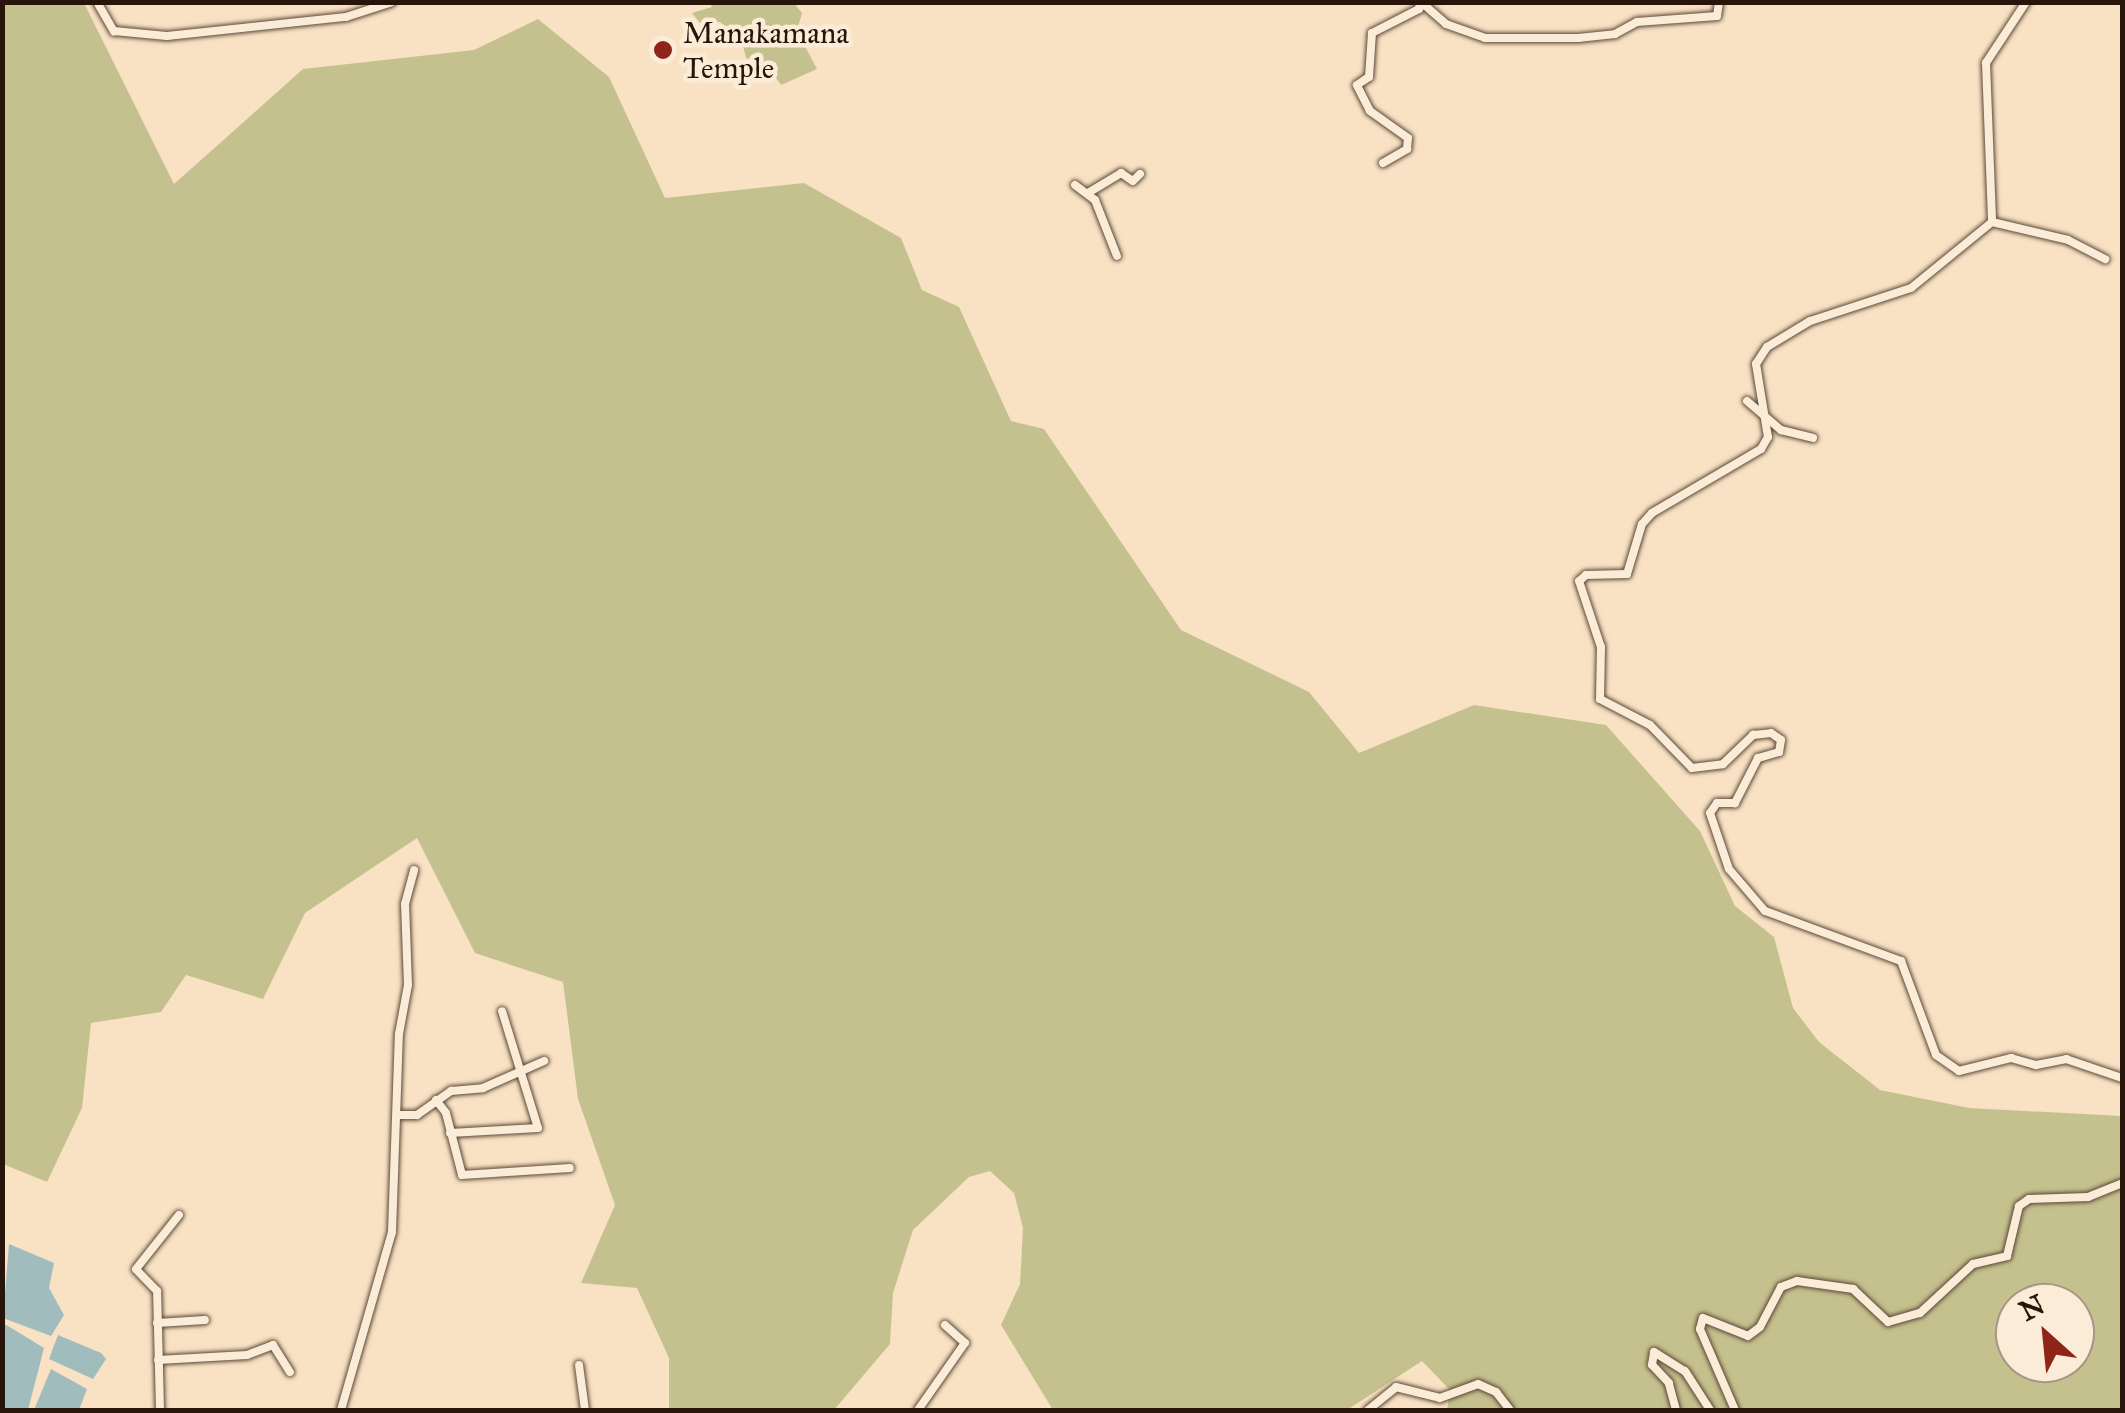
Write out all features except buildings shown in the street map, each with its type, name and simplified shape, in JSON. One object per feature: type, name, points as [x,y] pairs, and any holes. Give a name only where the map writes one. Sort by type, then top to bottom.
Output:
[{"type":"street","points":[[96,2],[114,32],[167,36],[346,18],[392,2]]},
{"type":"street","points":[[1384,163],[1407,149],[1408,138],[1370,110],[1357,85],[1369,77],[1372,33],[1405,18],[1421,2],[1446,24],[1484,38],[1578,38],[1615,34],[1637,22],[1717,16],[1719,2]]},
{"type":"street","points":[[1992,222],[1986,63],[2026,2]]},
{"type":"street","points":[[1088,192],[1121,173],[1133,181],[1140,174]]},
{"type":"street","points":[[1075,185],[1088,192],[1116,256]]},
{"type":"street","points":[[1992,222],[2068,240],[2105,259]]},
{"type":"street","points":[[1992,222],[1911,288],[1810,321],[1768,347],[1756,364],[1768,437],[1761,449],[1642,524],[1627,574],[1586,575],[1579,581],[1601,648],[1600,699],[1650,725],[1692,768],[1723,764],[1753,735],[1771,733],[1782,740],[1778,752],[1758,758],[1736,803],[1712,806],[1730,869],[1765,911],[1901,961],[1914,1006],[1936,1054],[1959,1071],[2011,1058],[2036,1066],[2066,1059],[2122,1078]]},
{"type":"street","points":[[1747,401],[1781,430],[1812,438]]},
{"type":"street","points":[[342,1410],[372,1282],[389,1249],[408,985],[405,904],[414,870]]},
{"type":"street","points":[[450,1133],[538,1128],[502,1011]]},
{"type":"street","points":[[397,1116],[417,1115],[436,1100],[544,1062]]},
{"type":"street","points":[[436,1100],[462,1175],[570,1168]]},
{"type":"street","points":[[1735,1410],[1700,1329],[1703,1318],[1748,1336],[1760,1327],[1781,1288],[1796,1282],[1853,1289],[1888,1322],[1920,1313],[1973,1264],[2007,1256],[2019,1206],[2029,1200],[2088,1197],[2122,1183]]},
{"type":"street","points":[[160,1410],[157,1291],[136,1270],[180,1214]]},
{"type":"street","points":[[158,1323],[205,1320]]},
{"type":"street","points":[[918,1410],[965,1343],[945,1325]]},
{"type":"street","points":[[158,1360],[247,1355],[273,1345],[290,1372]]},
{"type":"street","points":[[1676,1410],[1669,1383],[1652,1365],[1654,1352],[1685,1370],[1710,1410]]},
{"type":"street","points":[[578,1365],[585,1410]]},
{"type":"street","points":[[1368,1410],[1396,1387],[1440,1398],[1478,1384],[1496,1392],[1510,1410]]},
{"type":"shaded area","points":[[2,3],[84,3],[174,184],[303,69],[474,50],[538,19],[609,77],[665,198],[804,183],[901,238],[922,290],[959,307],[1011,421],[1044,429],[1181,630],[1309,692],[1359,753],[1474,705],[1606,725],[1700,831],[1735,906],[1774,937],[1793,1008],[1819,1042],[1880,1090],[1969,1108],[2122,1116],[2122,1410],[1447,1410],[1450,1390],[1422,1361],[1347,1410],[1053,1410],[1001,1325],[1020,1284],[1023,1228],[1014,1193],[990,1171],[969,1177],[913,1230],[893,1293],[890,1344],[834,1410],[669,1410],[669,1358],[637,1288],[581,1283],[615,1205],[578,1099],[563,982],[475,953],[417,838],[305,913],[263,999],[186,975],[161,1012],[91,1023],[82,1108],[47,1182],[3,1164]]},
{"type":"shaded area","points":[[710,3],[794,3],[802,13],[797,31],[817,69],[781,85],[766,64],[746,58],[742,41],[720,22],[700,23],[692,13],[712,7]]},
{"type":"water","points":[[9,1244],[54,1263],[49,1288],[64,1315],[51,1336],[3,1318]]},
{"type":"water","points":[[3,1323],[44,1348],[28,1410],[3,1409]]},
{"type":"water","points":[[58,1335],[101,1353],[106,1359],[93,1379],[49,1359]]},
{"type":"water","points":[[51,1369],[87,1389],[79,1410],[34,1410]]},
{"type":"place","name":"Manakamana Temple","points":[[663,50]]}]
